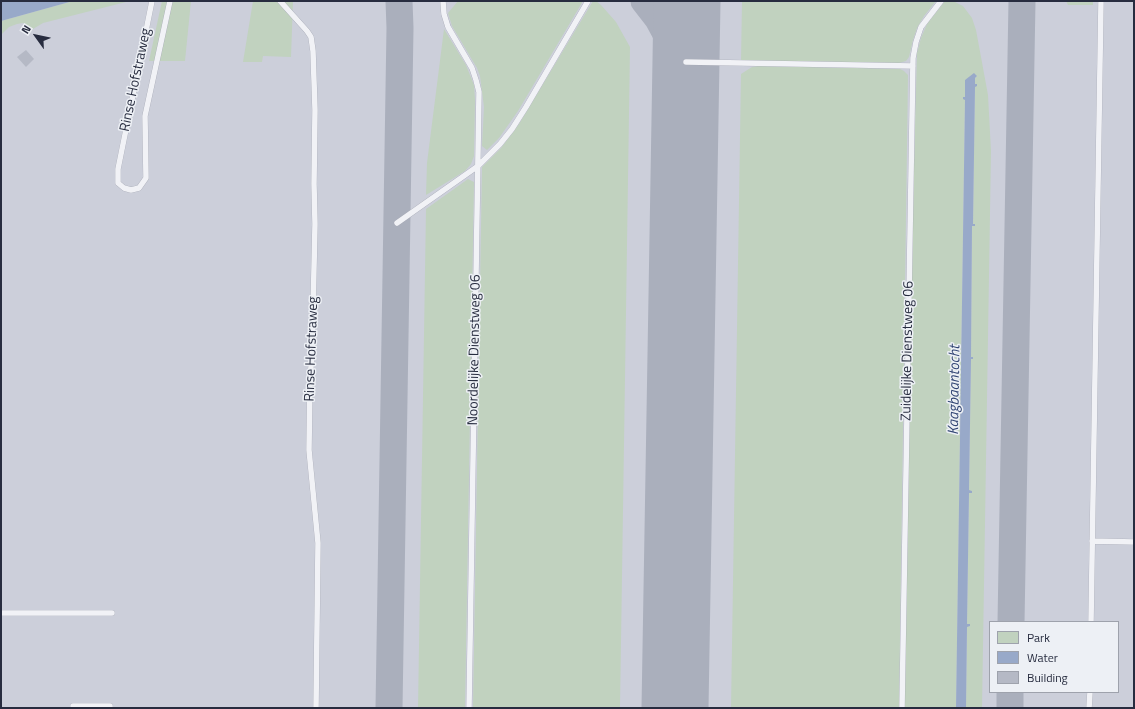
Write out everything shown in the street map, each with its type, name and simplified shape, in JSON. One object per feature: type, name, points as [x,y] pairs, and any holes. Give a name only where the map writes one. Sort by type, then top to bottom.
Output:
[{"type":"lane","name":"Rinse Hofstraweg","points":[[152,1],[118,169],[118,183],[122,187],[131,190],[139,188],[146,178],[145,116],[170,1]]},
{"type":"lane","name":"Rinse Hofstraweg","points":[[280,1],[307,31],[314,51],[315,224],[309,450],[318,542],[316,708]]},
{"type":"lane","name":"Noordelijke Dienstweg 06","points":[[443,1],[444,14],[448,27],[472,68],[478,85],[479,97],[469,708]]},
{"type":"lane","points":[[397,223],[478,166],[500,144],[515,124],[588,1]]},
{"type":"lane","name":"Zuidelijke Dienstweg 06","points":[[902,708],[913,66],[914,48],[918,33],[927,17],[941,1]]},
{"type":"lane","points":[[1091,621],[1101,1]]},
{"type":"lane","points":[[686,62],[913,66]]},
{"type":"lane","points":[[1092,541],[1134,542]]},
{"type":"lane","points":[[1,613],[112,613]]},
{"type":"lane","points":[[1089,708],[1090,693]]},
{"type":"lane","points":[[73,706],[110,706],[110,708]]},
{"type":"shaded area","points":[[1,1],[1134,1],[1134,708],[1,708]]},
{"type":"green space","points":[[73,1],[130,1],[43,23],[33,29],[23,23],[17,24],[9,27],[1,35],[1,21]]},
{"type":"green space","points":[[162,1],[191,1],[185,61],[149,61]]},
{"type":"green space","points":[[253,1],[293,1],[291,57],[263,56],[262,62],[243,62]]},
{"type":"green space","points":[[458,1],[583,1],[518,111],[499,138],[487,150],[482,146],[484,107],[480,76],[477,68],[452,26],[448,13]]},
{"type":"green space","points":[[593,1],[596,1],[601,5],[616,22],[630,47],[620,708],[473,708],[482,167],[501,148],[519,124]]},
{"type":"green space","points":[[742,1],[936,1],[917,28],[909,57],[906,61],[899,63],[741,61]]},
{"type":"green space","points":[[945,1],[953,1],[963,6],[972,18],[976,30],[988,95],[991,151],[982,708],[966,708],[967,626],[970,626],[967,624],[969,493],[972,493],[972,491],[969,491],[971,359],[973,359],[973,357],[971,357],[972,226],[975,226],[975,224],[973,224],[975,78],[977,76],[972,76],[965,80],[965,97],[963,99],[965,99],[956,708],[904,708],[910,317],[917,53],[927,24]]},
{"type":"green space","points":[[1066,1],[1093,1],[1093,5],[1068,5]]},
{"type":"green space","points":[[444,29],[466,65],[474,85],[474,156],[471,164],[465,171],[426,195],[427,163]]},
{"type":"green space","points":[[752,67],[900,69],[908,75],[899,708],[731,708],[741,74]]},
{"type":"green space","points":[[468,179],[474,182],[465,708],[418,708],[426,209]]},
{"type":"water","points":[[1,1],[73,1],[1,21]]},
{"type":"water","points":[[974,73],[977,76],[975,78],[975,84],[977,84],[977,86],[975,87],[973,224],[975,224],[975,226],[972,226],[971,357],[973,357],[973,359],[971,359],[969,490],[972,491],[972,493],[969,493],[967,624],[970,624],[970,626],[967,627],[966,708],[956,708],[965,100],[963,97],[965,97],[965,80]]},
{"type":"building","points":[[26,50],[34,59],[26,67],[17,57]]},
{"type":"taxiway","points":[[389,708],[400,28],[399,1]]},
{"type":"taxiway","points":[[644,1],[658,19],[671,43],[679,67],[685,100]]},
{"type":"taxiway","points":[[1011,621],[1022,1]]},
{"type":"taxiway","points":[[1010,693],[1010,708]]},
{"type":"runway","points":[[675,708],[687,1]]},
{"type":"water label","name":"Kaagbaantocht","points":[[955,390]]}]
